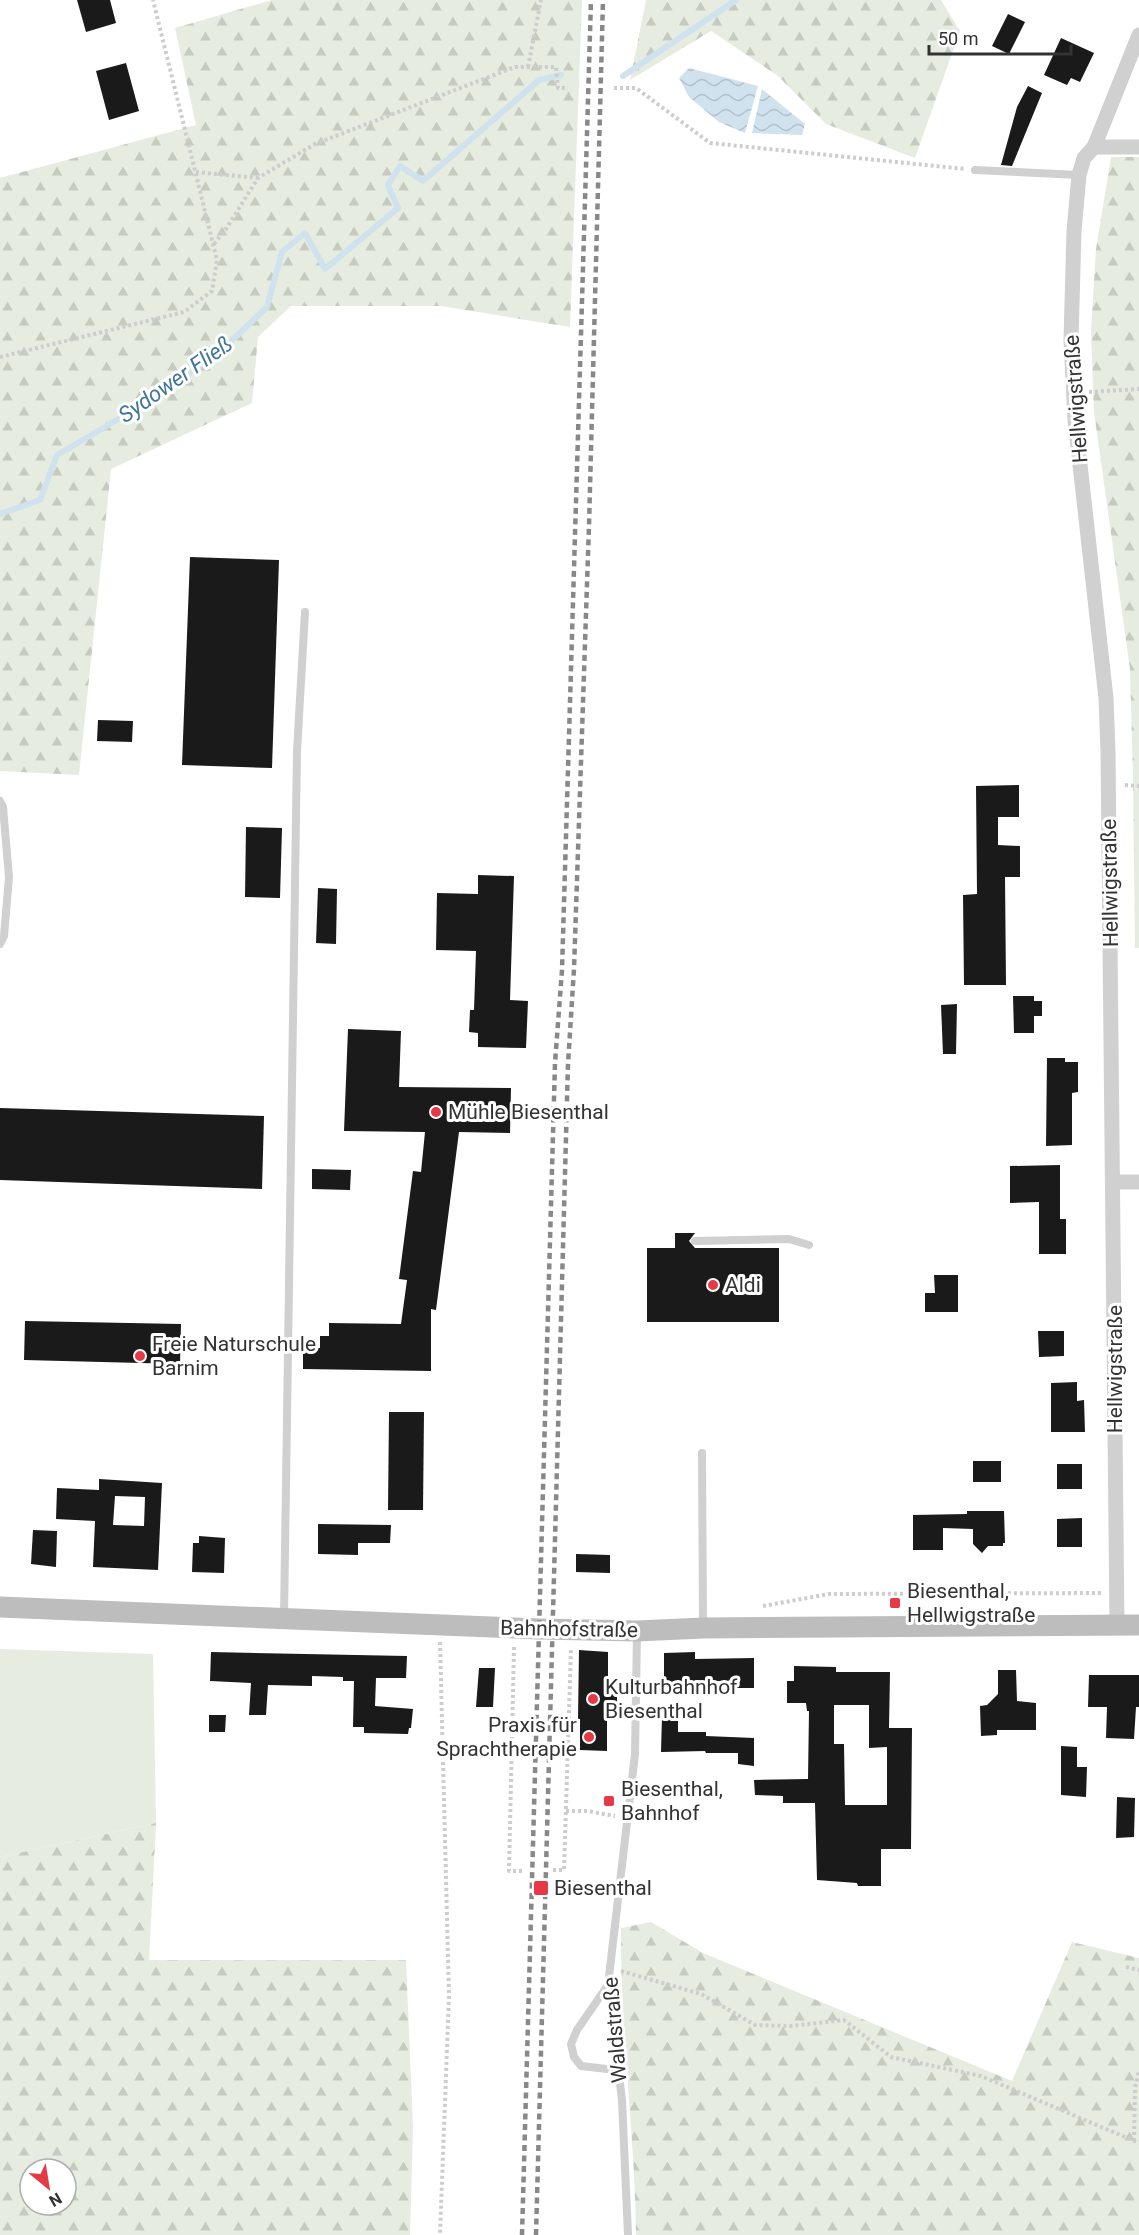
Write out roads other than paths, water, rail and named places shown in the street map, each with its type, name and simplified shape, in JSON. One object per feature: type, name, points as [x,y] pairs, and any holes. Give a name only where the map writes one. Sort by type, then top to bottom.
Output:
[{"type":"main road","name":"Bahnhofstraße","points":[[0,1607],[572,1630],[1139,1625]]},
{"type":"street","name":"Hellwigstraße","points":[[1117,1626],[1114,1182],[1107,719],[1073,393],[1071,318],[1074,231],[1079,175],[1084,158],[1094,147],[1139,35]]},
{"type":"street","points":[[1094,147],[1139,147]]},
{"type":"street","points":[[1114,1182],[1139,1182]]},
{"type":"lane","points":[[975,170],[1079,175]]},
{"type":"lane","points":[[284,1618],[297,751],[305,612]]},
{"type":"lane","points":[[0,801],[3,807],[9,878],[4,936],[0,944]]},
{"type":"lane","points":[[695,1240],[789,1239],[810,1245]]},
{"type":"lane","points":[[702,1453],[703,1628]]},
{"type":"lane","name":"Waldstraße","points":[[628,2235],[622,2100],[608,1985],[635,1754],[637,1631]]},
{"type":"lane","points":[[608,1985],[571,2044],[574,2057],[581,2066],[608,2069],[618,2067]]},
{"type":"water","points":[[689,68],[758,86],[745,133],[719,122],[689,97],[679,78]]},
{"type":"water","points":[[762,89],[805,124],[802,135],[752,133]]},
{"type":"waterway","name":"Sydower Fließ","points":[[623,76],[736,0]]},
{"type":"waterway","name":"Sydower Fließ","points":[[0,514],[40,500],[57,455],[146,403],[221,351],[267,307],[282,252],[305,233],[325,269],[398,208],[388,185],[400,166],[423,181],[539,80],[561,75]]},
{"type":"railway","points":[[522,2235],[555,1063],[562,970],[591,0]]},
{"type":"railway","points":[[536,2235],[568,1064],[574,969],[589,525],[603,0]]},
{"type":"place","name":"Mühle Biesenthal","points":[[436,1112]]},
{"type":"place","name":"Aldi","points":[[713,1285]]},
{"type":"place","name":"Freie Naturschule Barnim","points":[[140,1356]]},
{"type":"place","name":"Biesenthal, Hellwigstraße","points":[[895,1603]]},
{"type":"place","name":"Kulturbahnhof Biesenthal","points":[[593,1699]]},
{"type":"place","name":"Praxis für Sprachtherapie","points":[[589,1737]]},
{"type":"place","name":"Biesenthal, Bahnhof","points":[[609,1801]]},
{"type":"place","name":"Biesenthal","points":[[541,1888]]}]
